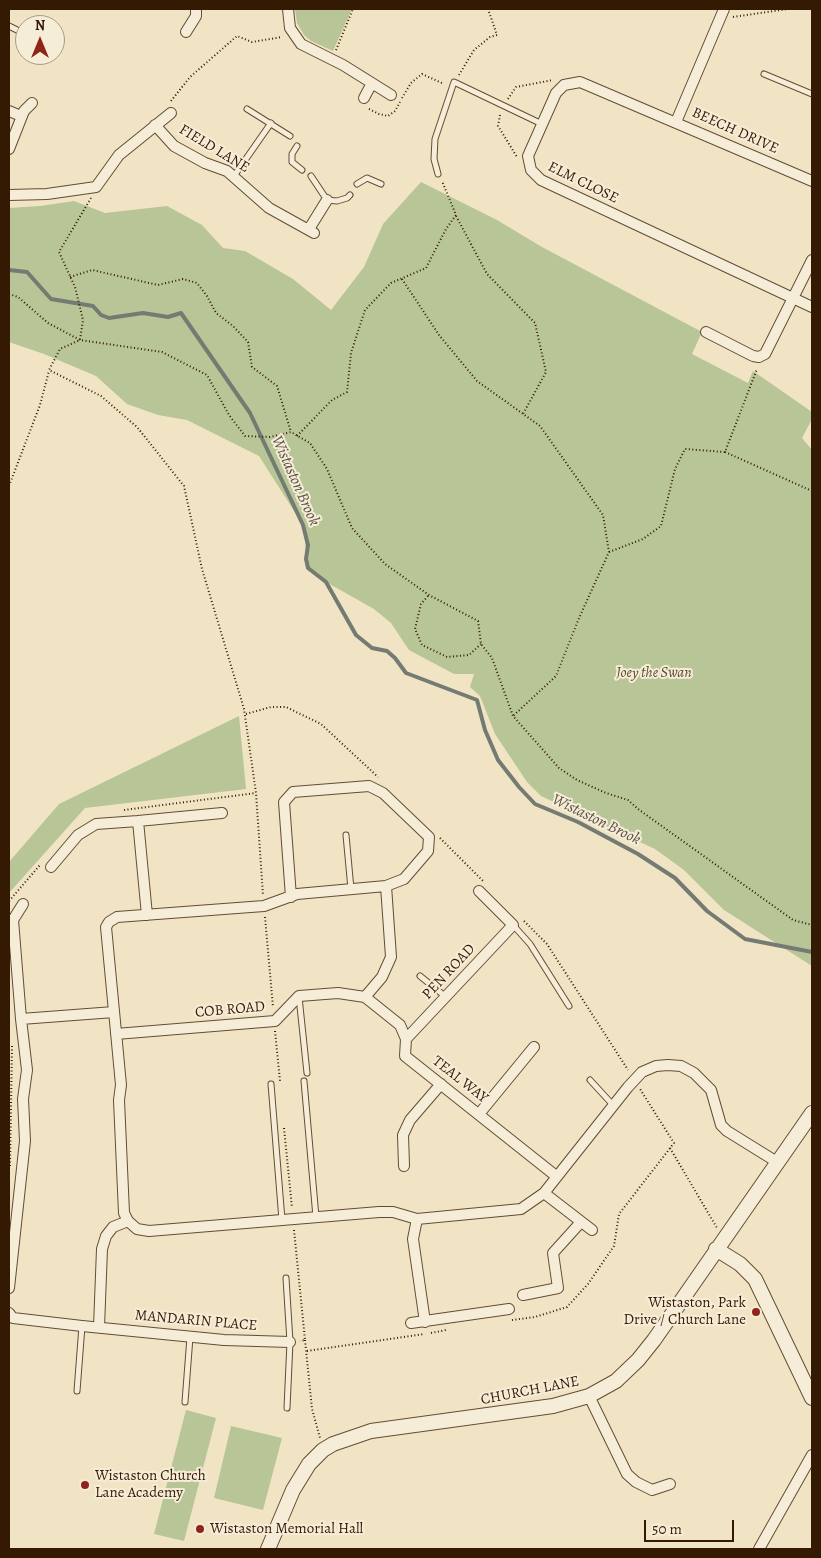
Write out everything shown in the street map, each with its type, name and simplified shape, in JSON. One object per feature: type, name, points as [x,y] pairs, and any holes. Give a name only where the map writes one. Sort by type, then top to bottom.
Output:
[{"type":"street","points":[[186,32],[196,16],[196,9]]},
{"type":"street","points":[[288,9],[289,23],[293,35],[308,49],[332,60],[391,96]]},
{"type":"street","name":"BEECH DRIVE","points":[[722,12],[676,122],[812,181]]},
{"type":"street","name":"ELM CLOSE","points":[[676,122],[586,84],[575,82],[564,85],[556,93],[528,156],[531,170],[537,177],[812,307]]},
{"type":"street","points":[[364,98],[372,83]]},
{"type":"street","points":[[9,149],[21,116],[32,103]]},
{"type":"street","points":[[9,111],[21,116]]},
{"type":"street","name":"FIELD LANE","points":[[96,187],[118,155],[171,113]]},
{"type":"street","name":"FIELD LANE","points":[[155,125],[174,146],[234,176],[269,208],[312,231],[327,200]]},
{"type":"street","points":[[9,195],[47,194],[96,187]]},
{"type":"street","points":[[706,332],[753,356],[762,356],[794,298],[812,260]]},
{"type":"street","points":[[291,896],[284,802],[293,792],[369,786],[383,793],[429,837],[428,851],[404,879],[386,886],[291,896],[264,906],[117,917],[109,922],[106,927],[121,1086],[119,1100],[124,1212],[128,1221],[137,1229],[148,1231],[393,1212],[417,1219],[521,1209],[544,1193],[634,1080],[642,1072],[656,1066],[681,1066],[694,1073],[711,1090],[721,1125],[777,1162]]},
{"type":"street","points":[[51,867],[78,835],[96,824],[222,813]]},
{"type":"street","points":[[138,821],[147,915]]},
{"type":"street","points":[[299,996],[338,993],[365,998],[382,977],[391,957],[386,886]]},
{"type":"street","points":[[483,888],[514,926]]},
{"type":"street","points":[[9,1288],[25,1141],[22,1099],[26,1070],[14,920],[22,904]]},
{"type":"street","name":"PEN ROAD","points":[[406,1040],[514,926]]},
{"type":"street","name":"COB ROAD","points":[[116,1034],[274,1021],[299,996]]},
{"type":"street","name":"TEAL WAY","points":[[365,998],[400,1025],[406,1040],[405,1056],[556,1176]]},
{"type":"street","points":[[21,1019],[114,1012]]},
{"type":"street","points":[[479,1114],[534,1047]]},
{"type":"street","points":[[404,1166],[403,1135],[410,1120],[441,1084]]},
{"type":"street","name":"CHURCH LANE","points":[[268,1549],[293,1490],[309,1464],[323,1450],[343,1439],[371,1431],[553,1406],[589,1396],[616,1381],[638,1360],[812,1112]]},
{"type":"street","points":[[544,1193],[592,1230]]},
{"type":"street","points":[[417,1219],[413,1239],[425,1322]]},
{"type":"street","points":[[99,1327],[102,1249],[106,1236],[114,1227],[128,1221]]},
{"type":"street","points":[[523,1295],[558,1288],[553,1253],[581,1222]]},
{"type":"street","points":[[720,1244],[754,1280],[812,1398]]},
{"type":"street","points":[[411,1323],[509,1309]]},
{"type":"street","name":"MANDARIN PLACE","points":[[10,1318],[190,1336],[290,1342]]},
{"type":"street","points":[[589,1396],[627,1474],[636,1482],[652,1490],[670,1484]]},
{"type":"street","points":[[759,1549],[807,1474],[812,1455]]},
{"type":"lane","points":[[764,74],[812,94]]},
{"type":"lane","points":[[438,174],[434,159],[435,139],[454,82],[543,124]]},
{"type":"lane","points":[[247,109],[290,136]]},
{"type":"lane","points":[[234,176],[271,123]]},
{"type":"lane","points":[[297,146],[292,154],[292,162],[302,170]]},
{"type":"lane","points":[[312,176],[327,200],[337,201],[350,195]]},
{"type":"lane","points":[[357,184],[367,178],[381,184]]},
{"type":"lane","points":[[346,835],[351,890]]},
{"type":"lane","points":[[514,926],[530,944],[569,1006]]},
{"type":"lane","points":[[420,976],[446,997]]},
{"type":"lane","points":[[299,996],[307,1073]]},
{"type":"lane","points":[[590,1080],[614,1105]]},
{"type":"lane","points":[[304,1081],[316,1217]]},
{"type":"lane","points":[[270,1084],[282,1220]]},
{"type":"lane","points":[[286,1278],[290,1342],[287,1408]]},
{"type":"lane","points":[[77,1391],[82,1326]]},
{"type":"lane","points":[[185,1402],[190,1336]]},
{"type":"path","points":[[332,60],[354,9]]},
{"type":"path","points":[[364,98],[360,104],[378,114],[388,116],[395,110],[407,88],[422,74],[443,84],[454,82],[474,50],[490,37],[497,35],[488,9]]},
{"type":"path","points":[[722,12],[730,18],[788,9]]},
{"type":"path","points":[[171,113],[170,102],[190,77],[237,36],[252,42],[293,35]]},
{"type":"path","points":[[438,174],[456,216],[487,274],[535,323],[546,372],[523,414]]},
{"type":"path","points":[[80,340],[83,320],[81,311],[70,277],[59,252],[89,203],[96,187]]},
{"type":"path","points":[[297,436],[332,400],[347,392],[351,353],[365,310],[391,283],[426,268],[446,229],[456,216]]},
{"type":"path","points":[[70,277],[92,270],[158,285],[183,279],[197,283],[216,313],[233,326],[248,342],[252,367],[277,386],[291,432],[310,443],[327,469],[352,528],[385,564],[429,595],[478,621],[481,644],[492,658],[513,716],[559,768],[577,780],[606,793],[628,800],[638,810],[793,920],[812,925]]},
{"type":"path","points":[[402,279],[439,335],[477,381],[540,426],[603,515],[609,552],[579,618],[556,676],[513,716]]},
{"type":"path","points":[[9,294],[18,297],[48,323],[80,340],[162,352],[208,375],[238,428],[245,436],[270,437],[291,432]]},
{"type":"path","points":[[9,486],[40,405],[49,370],[60,348],[80,340]]},
{"type":"path","points":[[725,452],[762,356]]},
{"type":"path","points":[[49,370],[101,396],[137,427],[184,486],[202,569],[245,714],[256,793],[264,906],[281,1090]]},
{"type":"path","points":[[609,552],[643,539],[661,526],[675,469],[685,449],[725,452],[812,491]]},
{"type":"path","points":[[429,595],[421,604],[415,629],[422,645],[446,657],[469,654],[481,644]]},
{"type":"path","points":[[245,714],[271,707],[286,707],[321,724],[382,781]]},
{"type":"path","points":[[438,836],[483,888]]},
{"type":"path","points":[[506,1321],[535,1317],[567,1307],[588,1284],[614,1246],[619,1214],[674,1143],[546,944],[523,920]]},
{"type":"path","points":[[10,1173],[12,1046]]},
{"type":"path","points":[[284,1119],[312,1409],[323,1450]]},
{"type":"path","points":[[670,1148],[720,1244]]},
{"type":"path","points":[[307,1351],[450,1330]]},
{"type":"path","points":[[290,1342],[305,1340]]},
{"type":"green space","points":[[295,9],[352,9],[333,51],[311,41],[304,35],[297,23]]},
{"type":"green space","name":"Joey the Swan","points":[[421,182],[497,220],[542,247],[702,332],[692,354],[748,383],[753,371],[812,412],[812,419],[802,438],[812,450],[812,966],[724,910],[684,870],[655,849],[541,796],[527,782],[495,734],[480,696],[470,687],[474,674],[454,674],[409,650],[391,623],[374,609],[326,582],[308,568],[303,525],[259,456],[187,420],[158,415],[127,404],[96,376],[44,354],[9,342],[9,208],[74,201],[105,213],[167,206],[202,225],[223,248],[245,251],[293,279],[331,310],[364,267],[383,224]]},
{"type":"green space","points":[[239,716],[246,789],[85,808],[9,893],[9,862],[59,804]]},
{"type":"green space","points":[[186,1410],[216,1418],[184,1541],[154,1534]]},
{"type":"green space","points":[[231,1426],[282,1438],[263,1510],[214,1498]]},
{"type":"waterway","name":"Wistaston Brook","points":[[9,270],[27,272],[51,299],[93,306],[101,315],[109,318],[143,313],[168,317],[181,313],[250,413],[303,525],[308,545],[306,559],[308,568],[326,582],[356,635],[372,648],[387,651],[406,673],[477,700],[485,730],[498,760],[535,804],[578,822],[638,854],[675,878],[707,911],[745,939],[812,952]]},
{"type":"place","name":"Wistaston, Park Drive / Church Lane","points":[[756,1312]]},
{"type":"place","name":"Wistaston Church Lane Academy","points":[[85,1485]]},
{"type":"place","name":"Wistaston Memorial Hall","points":[[200,1529]]}]
